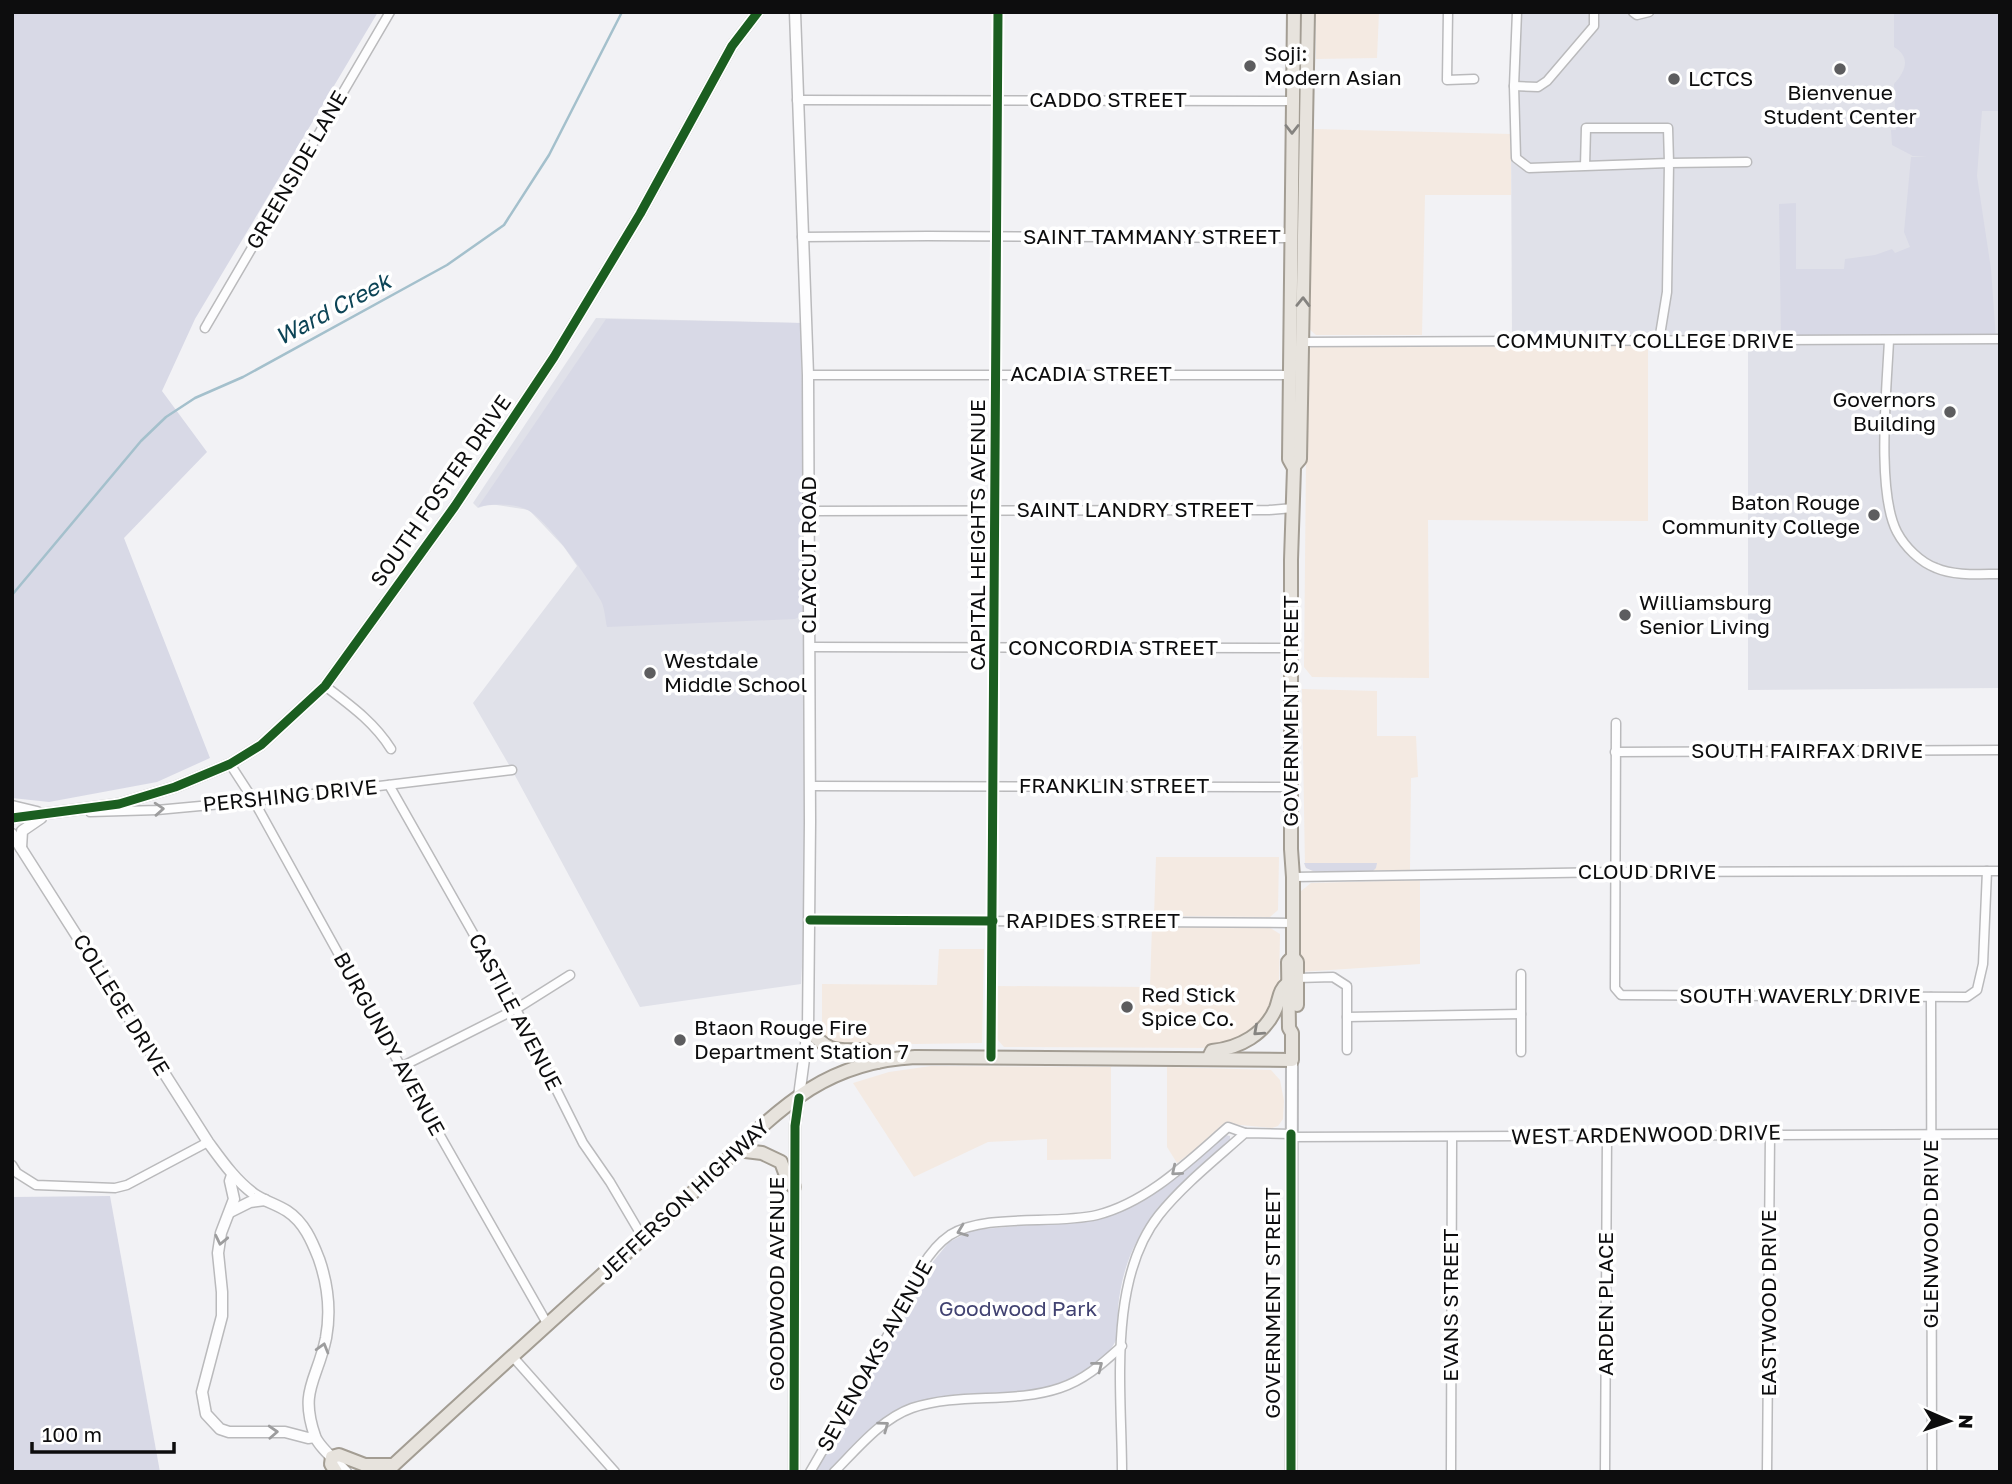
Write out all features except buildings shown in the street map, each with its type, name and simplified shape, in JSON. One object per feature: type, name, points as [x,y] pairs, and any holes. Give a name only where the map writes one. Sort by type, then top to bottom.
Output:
[{"type":"main road","name":"GOVERNMENT STREET","points":[[1291,1472],[1292,1033],[1289,1028],[1297,962],[1293,957],[1291,648],[1294,466],[1300,458],[1301,416],[1292,238],[1294,12]]},
{"type":"main road","name":"GOVERNMENT STREET","points":[[1294,466],[1289,459],[1290,375],[1296,342],[1308,12]]},
{"type":"main road","points":[[1290,375],[1296,377],[1297,410],[1301,416]]},
{"type":"main road","points":[[1208,1058],[1212,1051],[1234,1047],[1258,1033],[1272,1015],[1281,989],[1293,980]]},
{"type":"main road","points":[[808,1029],[821,1044],[831,1049],[866,1050],[877,1062]]},
{"type":"main road","name":"JEFFERSON HIGHWAY","points":[[389,1468],[737,1150],[799,1098],[836,1076],[877,1062],[915,1057],[1292,1060]]},
{"type":"main road","points":[[737,1150],[772,1156],[781,1162],[788,1181],[794,1187]]},
{"type":"main road","points":[[336,1472],[331,1464],[332,1457],[339,1455],[353,1462],[389,1468]]},
{"type":"street","name":"GREENSIDE LANE","points":[[205,327],[390,12]]},
{"type":"street","name":"SOUTH FOSTER DRIVE","points":[[12,818],[66,812],[147,796],[230,764],[261,745],[326,686],[455,506],[554,357],[640,215],[732,46],[758,12]]},
{"type":"street","name":"CLAYCUT ROAD","points":[[795,12],[808,375],[809,511],[810,920],[808,1029],[799,1098]]},
{"type":"street","name":"CAPITAL HEIGHTS AVENUE","points":[[991,1057],[998,12]]},
{"type":"street","points":[[1448,12],[1447,80],[1474,79]]},
{"type":"street","points":[[1517,12],[1514,86],[1516,158],[1529,168],[1748,162]]},
{"type":"street","points":[[1514,86],[1538,87],[1547,81],[1594,26],[1594,12]]},
{"type":"street","points":[[1633,12],[1637,15],[1649,12]]},
{"type":"street","name":"CADDO STREET","points":[[797,100],[1293,101]]},
{"type":"street","points":[[1586,166],[1586,128],[1668,128],[1667,292],[1659,341]]},
{"type":"street","name":"SAINT TAMMANY STREET","points":[[802,237],[1292,238]]},
{"type":"street","name":"COMMUNITY COLLEGE DRIVE","points":[[1296,342],[2000,339]]},
{"type":"street","points":[[1889,340],[1886,480],[1896,530],[1922,560],[1938,569],[1971,574],[2000,574]]},
{"type":"street","name":"ACADIA STREET","points":[[808,375],[1290,375]]},
{"type":"street","name":"SAINT LANDRY STREET","points":[[809,511],[1293,508]]},
{"type":"street","name":"CONCORDIA STREET","points":[[809,647],[1291,648]]},
{"type":"street","points":[[326,686],[382,734],[391,749]]},
{"type":"street","points":[[1615,872],[1616,723]]},
{"type":"street","name":"SOUTH FAIRFAX DRIVE","points":[[1615,752],[2000,750]]},
{"type":"street","name":"BURGUNDY AVENUE","points":[[230,764],[254,800],[401,1067],[548,1325]]},
{"type":"street","name":"PERSHING DRIVE","points":[[66,812],[157,810],[512,770]]},
{"type":"street","name":"CASTILE AVENUE","points":[[389,785],[516,1009],[583,1143],[643,1238]]},
{"type":"street","name":"FRANKLIN STREET","points":[[810,786],[1292,787]]},
{"type":"street","points":[[12,806],[51,814]]},
{"type":"street","points":[[21,848],[22,831],[51,814]]},
{"type":"street","name":"COLLEGE DRIVE","points":[[12,834],[208,1142],[232,1175],[251,1192],[288,1212],[305,1229],[320,1263],[328,1295],[326,1336],[307,1399],[309,1417],[315,1437],[346,1472]]},
{"type":"street","name":"SOUTH WAVERLY DRIVE","points":[[1615,872],[1615,988],[1621,995],[1967,997],[1977,990],[1983,964],[1987,871]]},
{"type":"street","name":"CLOUD DRIVE","points":[[1293,877],[1615,872],[2000,871]]},
{"type":"street","name":"RAPIDES STREET","points":[[810,920],[1293,923]]},
{"type":"street","points":[[1521,974],[1521,1052]]},
{"type":"street","points":[[401,1067],[516,1009],[570,975]]},
{"type":"street","points":[[1293,980],[1333,978],[1348,986],[1347,1050]]},
{"type":"street","name":"GLENWOOD DRIVE","points":[[1931,997],[1933,1472]]},
{"type":"street","points":[[1347,1017],[1521,1014]]},
{"type":"street","name":"GOODWOOD AVENUE","points":[[794,1472],[794,1187],[795,1126],[799,1098]]},
{"type":"street","name":"SEVENOAKS AVENUE","points":[[810,1472],[890,1331],[923,1266],[951,1234],[975,1226],[1074,1218],[1115,1209],[1166,1180],[1228,1128],[1245,1133],[1291,1136]]},
{"type":"street","points":[[1122,1472],[1122,1346],[1124,1300],[1130,1275],[1149,1231],[1160,1214],[1245,1133]]},
{"type":"street","name":"WEST ARDENWOOD DRIVE","points":[[1291,1136],[1452,1138],[1770,1133],[2000,1134]]},
{"type":"street","name":"EASTWOOD DRIVE","points":[[1767,1472],[1770,1133]]},
{"type":"street","name":"ARDEN PLACE","points":[[1605,1472],[1607,1135]]},
{"type":"street","name":"EVANS STREET","points":[[1451,1472],[1452,1138]]},
{"type":"street","points":[[12,1165],[17,1173],[36,1185],[115,1188],[127,1185],[208,1142]]},
{"type":"street","points":[[232,1175],[230,1181],[234,1199],[219,1241],[223,1305],[220,1326],[203,1381],[206,1414],[220,1429],[229,1432],[285,1432],[308,1438],[315,1437]]},
{"type":"street","points":[[230,1212],[250,1202],[265,1200]]},
{"type":"street","points":[[834,1472],[881,1426],[910,1409],[951,1399],[1034,1394],[1062,1388],[1095,1370],[1122,1346]]},
{"type":"street","points":[[513,1357],[615,1472]]},
{"type":"shaded area","points":[[1316,12],[1379,12],[1377,58],[1316,59]]},
{"type":"shaded area","name":"Baton Rouge Community College","points":[[1517,12],[2000,12],[2000,688],[1748,690],[1748,341],[1512,342],[1511,134]]},
{"type":"shaded area","points":[[1314,129],[1511,134],[1511,195],[1425,195],[1422,335],[1316,335],[1307,327]]},
{"type":"shaded area","name":"Westdale Middle School","points":[[596,318],[801,323],[806,895],[801,984],[640,1007],[473,703],[577,566],[564,547],[529,510],[490,504],[478,508],[473,503]]},
{"type":"shaded area","points":[[1648,341],[1648,521],[1428,520],[1429,678],[1312,677],[1304,667],[1307,357],[1313,342]]},
{"type":"shaded area","points":[[1302,689],[1377,691],[1377,736],[1416,736],[1418,777],[1411,778],[1410,870],[1313,871],[1305,867]]},
{"type":"shaded area","points":[[1156,857],[1279,857],[1278,910],[1270,917],[1154,916]]},
{"type":"shaded area","points":[[1420,880],[1420,964],[1300,972],[1300,892],[1311,883]]},
{"type":"shaded area","points":[[1152,926],[1269,927],[1280,934],[1279,982],[1273,1002],[1263,1019],[1248,1034],[1216,1048],[1004,1047],[996,1038],[997,986],[1150,987]]},
{"type":"shaded area","points":[[939,949],[984,949],[982,1043],[848,1045],[829,1043],[822,1037],[822,984],[937,985]]},
{"type":"shaded area","points":[[931,1066],[1111,1067],[1111,1159],[1047,1160],[1047,1139],[988,1142],[914,1177],[853,1083],[889,1072]]},
{"type":"shaded area","points":[[1167,1067],[1271,1070],[1280,1080],[1284,1101],[1283,1119],[1278,1126],[1272,1128],[1230,1124],[1177,1163],[1167,1147]]},
{"type":"green space","points":[[12,12],[378,12],[195,319],[162,391],[207,452],[124,538],[210,758],[157,782],[49,802],[12,798]]},
{"type":"green space","points":[[1894,12],[2000,12],[2000,111],[1982,111],[1977,176],[1991,269],[1996,339],[1781,340],[1779,204],[1796,203],[1796,269],[1844,269],[1845,259],[1875,255],[1892,249],[1895,253],[1910,247],[1904,232],[1911,157],[1928,157],[1913,156],[1892,145],[1891,130],[1896,130],[1894,84],[1905,64],[1903,55],[1894,47]]},
{"type":"green space","points":[[606,319],[801,323],[805,610],[801,616],[795,619],[607,627],[602,604],[595,591],[549,528],[531,512],[512,505],[478,507]]},
{"type":"green space","points":[[1304,863],[1377,863],[1373,871],[1313,871],[1306,868]]},
{"type":"green space","name":"Goodwood Park","points":[[1226,1135],[1230,1136],[1230,1140],[1167,1199],[1137,1241],[1122,1282],[1116,1340],[1109,1352],[1092,1368],[1072,1380],[1050,1387],[1028,1391],[961,1394],[916,1403],[879,1423],[829,1472],[814,1472],[878,1362],[927,1269],[949,1242],[973,1230],[1087,1220],[1169,1180]]},
{"type":"green space","points":[[110,1196],[160,1472],[12,1472],[12,1197]]},
{"type":"waterway","name":"Ward Creek","points":[[12,595],[141,441],[166,417],[195,398],[243,377],[447,265],[504,225],[549,155],[622,12]]},
{"type":"cycle path","points":[[12,818],[119,804],[175,787],[230,764],[261,745],[325,686],[455,506],[554,357],[640,214],[732,46],[758,12]]},
{"type":"cycle path","points":[[991,1057],[998,12]]},
{"type":"cycle path","points":[[810,920],[993,921]]},
{"type":"cycle path","points":[[794,1472],[795,1126],[799,1098]]},
{"type":"cycle path","points":[[1291,1134],[1291,1472]]},
{"type":"place","name":"Soji: Modern Asian","points":[[1250,66]]},
{"type":"place","name":"Bienvenue Student Center","points":[[1840,69]]},
{"type":"place","name":"LCTCS","points":[[1674,79]]},
{"type":"place","name":"Governors Building","points":[[1950,412]]},
{"type":"place","name":"Baton Rouge Community College","points":[[1874,515]]},
{"type":"place","name":"Williamsburg Senior Living","points":[[1625,615]]},
{"type":"place","name":"Westdale Middle School","points":[[650,673]]},
{"type":"place","name":"Red Stick Spice Co.","points":[[1127,1007]]},
{"type":"place","name":"Btaon Rouge Fire Department Station 7","points":[[680,1040]]}]
